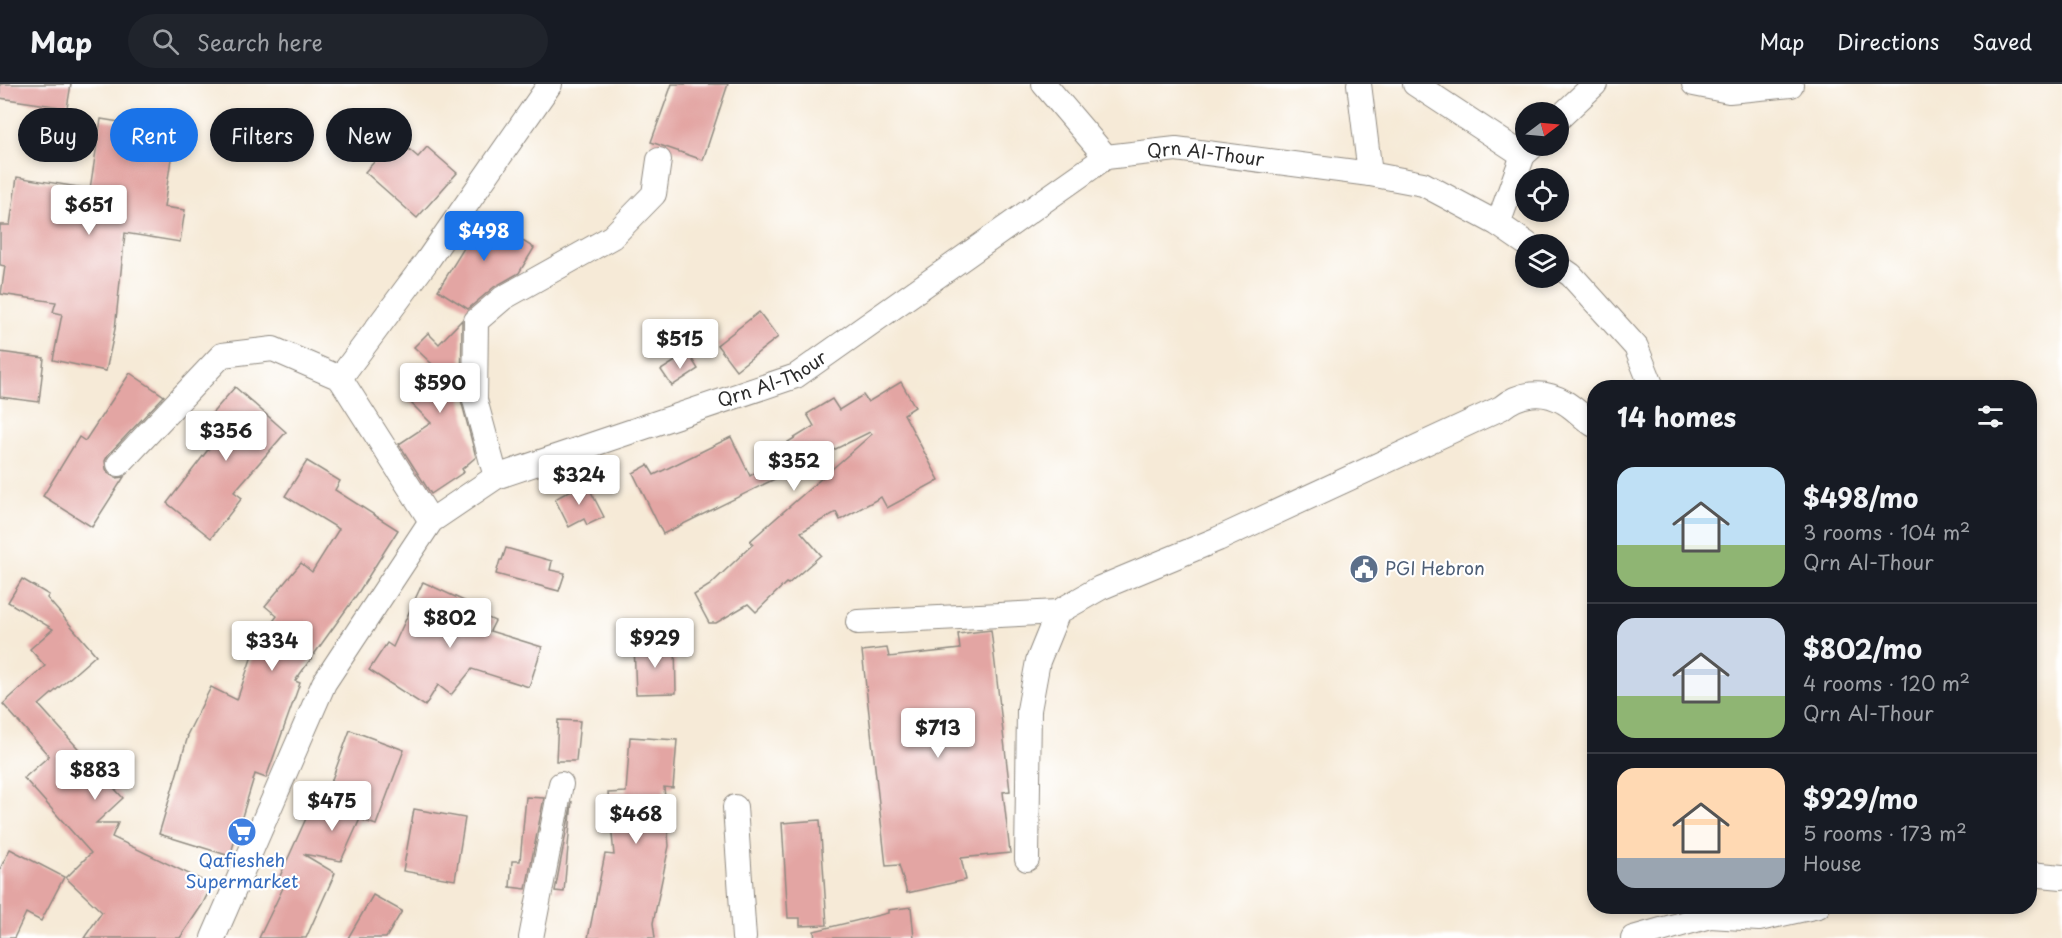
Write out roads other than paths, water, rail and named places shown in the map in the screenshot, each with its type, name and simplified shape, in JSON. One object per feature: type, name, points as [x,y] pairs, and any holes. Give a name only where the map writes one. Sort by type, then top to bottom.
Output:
[{"type":"street","points":[[340,378],[427,261],[550,84]]},
{"type":"street","points":[[1044,84],[1106,157]]},
{"type":"street","points":[[1359,84],[1370,174]]},
{"type":"street","points":[[1415,84],[1515,142]]},
{"type":"street","points":[[1569,109],[1595,84]]},
{"type":"street","points":[[1694,84],[1729,91],[1791,85]]},
{"type":"street","name":"Qrn Al-Thour","points":[[213,938],[324,683],[431,521],[496,477],[796,376],[1106,157],[1176,149],[1370,174],[1423,184],[1498,224],[1515,236]]},
{"type":"street","points":[[1498,224],[1526,156]]},
{"type":"street","points":[[496,477],[475,400],[476,321],[503,298],[612,237],[654,194],[659,160]]},
{"type":"street","points":[[1569,274],[1636,347],[1649,380]]},
{"type":"street","points":[[119,464],[222,355],[273,349],[340,378],[431,521]]},
{"type":"street","points":[[858,622],[1058,612],[1100,588],[1218,539],[1522,396],[1540,394],[1558,399],[1587,420]]},
{"type":"street","points":[[1027,859],[1029,710],[1038,661],[1058,612]]},
{"type":"street","points":[[531,938],[561,784]]},
{"type":"street","points":[[735,807],[744,938]]},
{"type":"street","points":[[2037,875],[2062,877]]},
{"type":"street","points":[[1634,938],[1715,914]]},
{"type":"street","points":[[1710,916],[1759,919],[1782,914]]},
{"type":"place","name":"PGI Hebron","points":[[1364,569]]},
{"type":"place","name":"Qafiesheh Supermarket","points":[[242,832]]}]
